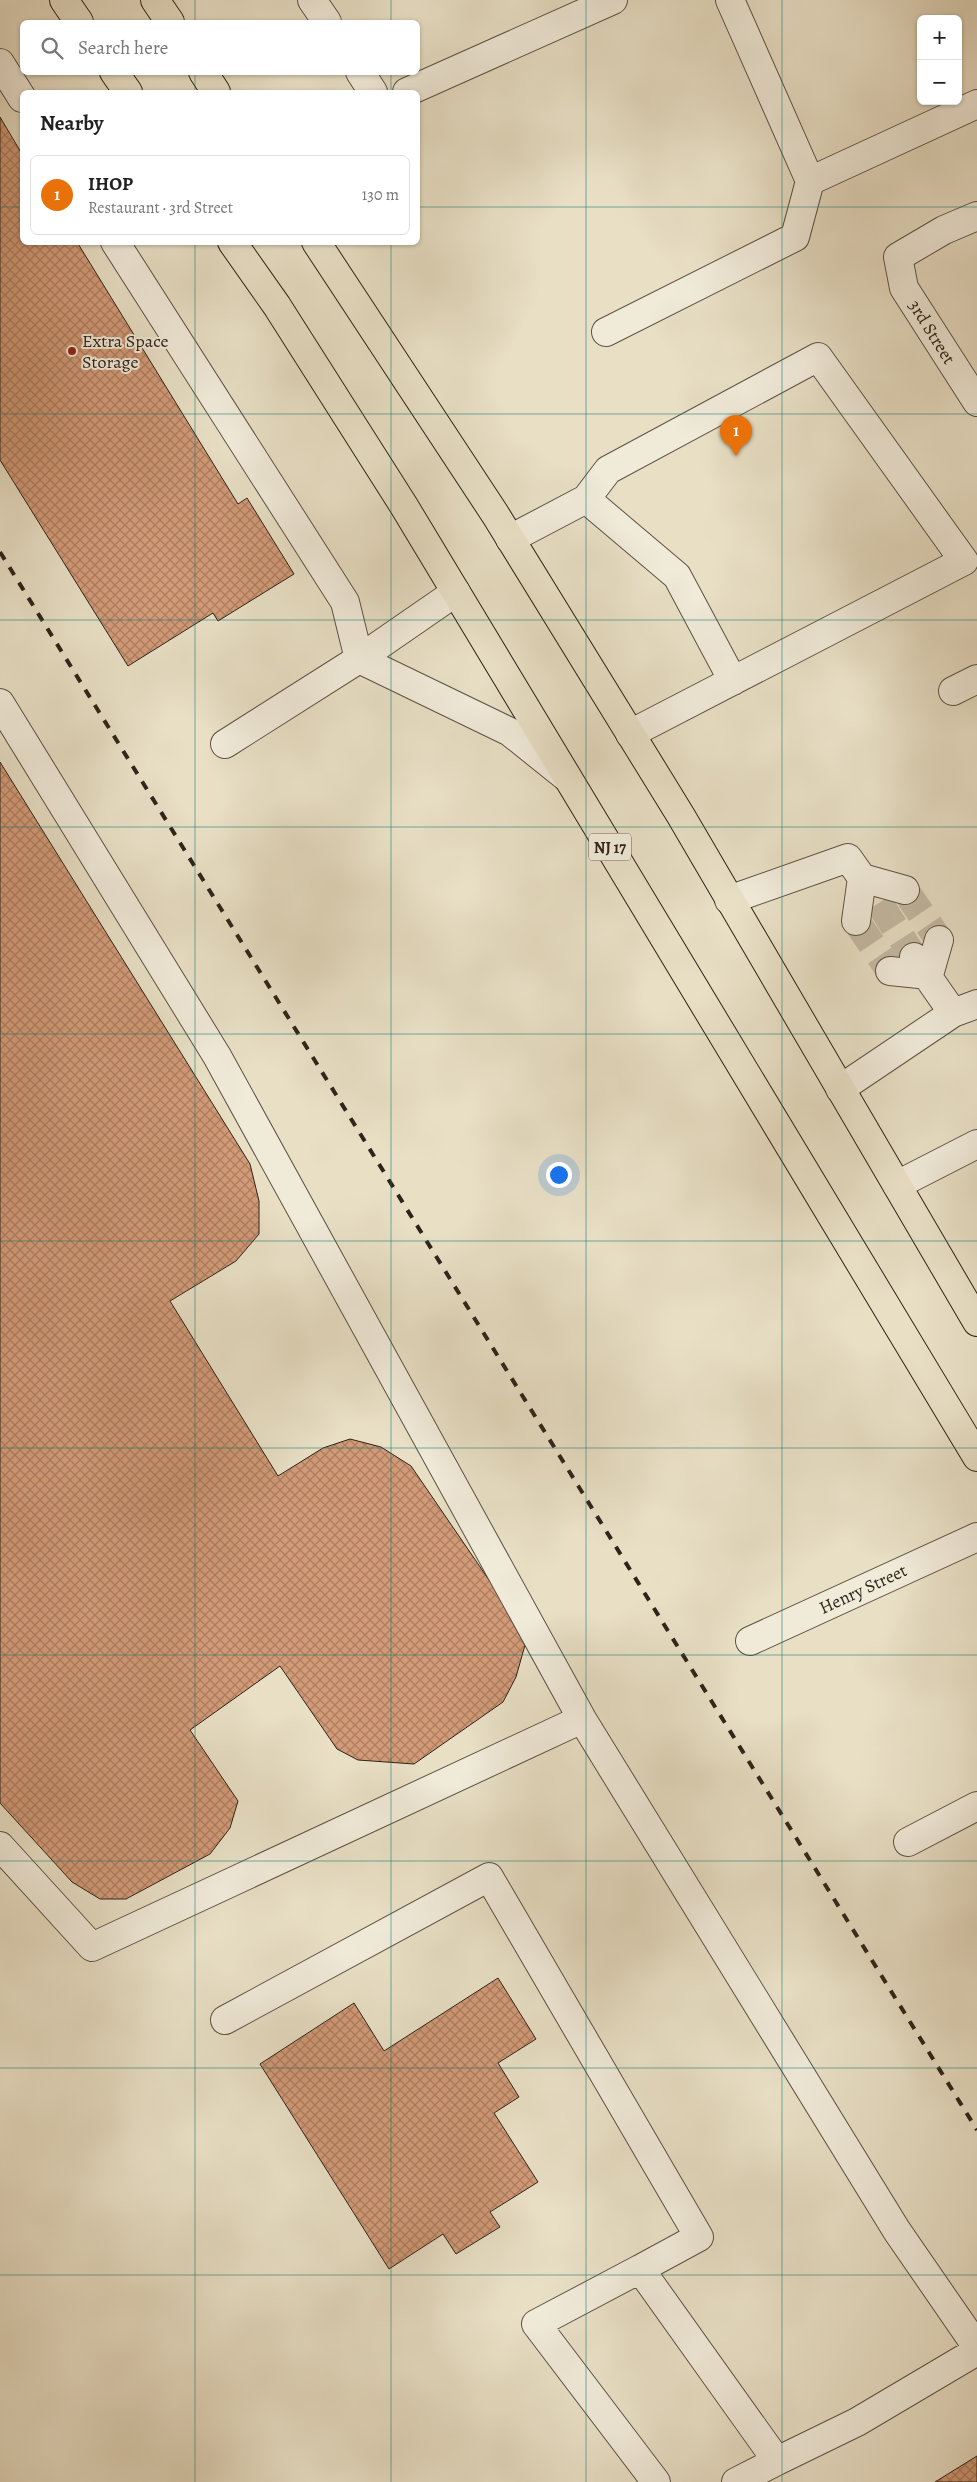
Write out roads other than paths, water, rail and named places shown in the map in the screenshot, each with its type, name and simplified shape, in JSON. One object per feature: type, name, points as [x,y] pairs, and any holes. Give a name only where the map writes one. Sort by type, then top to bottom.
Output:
[{"type":"highway","points":[[64,0],[78,20]]},
{"type":"highway","points":[[155,0],[169,20]]},
{"type":"highway","points":[[116,75],[127,90]]},
{"type":"highway","points":[[205,75],[215,90]]},
{"type":"highway","name":"NJ 17","points":[[234,245],[282,314],[456,592],[977,1457]]},
{"type":"highway","points":[[318,245],[510,539],[630,734],[970,1305],[977,1322]]},
{"type":"street","points":[[312,0],[326,20]]},
{"type":"street","points":[[411,90],[613,0]]},
{"type":"street","points":[[606,332],[795,237],[810,181],[730,0]]},
{"type":"street","points":[[0,63],[20,95]]},
{"type":"street","points":[[362,75],[372,90]]},
{"type":"street","points":[[810,181],[977,104]]},
{"type":"street","name":"3rd Street","points":[[977,216],[944,230],[898,257],[904,288],[977,402]]},
{"type":"street","points":[[117,245],[345,602],[359,659]]},
{"type":"street","points":[[510,539],[586,499],[608,470],[818,357],[964,561],[630,734]]},
{"type":"street","points":[[586,499],[677,576],[733,681]]},
{"type":"street","points":[[224,744],[359,659],[456,592]]},
{"type":"street","points":[[359,659],[510,732],[569,779]]},
{"type":"street","points":[[953,691],[977,679]]},
{"type":"street","points":[[0,703],[217,1056],[582,1719],[897,2231],[977,2349],[857,2422],[736,2482]]},
{"type":"street","points":[[729,900],[848,858],[879,903]]},
{"type":"street","points":[[862,878],[905,890]]},
{"type":"street","points":[[856,921],[862,878]]},
{"type":"street","points":[[890,971],[921,966],[939,940]]},
{"type":"street","points":[[840,1089],[965,1008],[921,966]]},
{"type":"street","points":[[897,1185],[977,1144]]},
{"type":"street","name":"Henry Street","points":[[750,1641],[977,1537]]},
{"type":"street","points":[[0,1846],[92,1947],[582,1719]]},
{"type":"street","points":[[908,1842],[977,1806]]},
{"type":"street","points":[[225,2020],[488,1877],[699,2237],[536,2324],[656,2482]]},
{"type":"street","points":[[640,2269],[778,2461]]},
{"type":"tunnel","points":[[905,890],[939,940]]},
{"type":"tunnel","points":[[879,903],[914,957]]},
{"type":"tunnel","points":[[856,921],[890,971]]},
{"type":"railway","points":[[0,552],[977,2130]]},
{"type":"place","name":"Extra Space Storage","points":[[72,351]]},
{"type":"place","name":"IHOP","points":[[736,456]]}]
